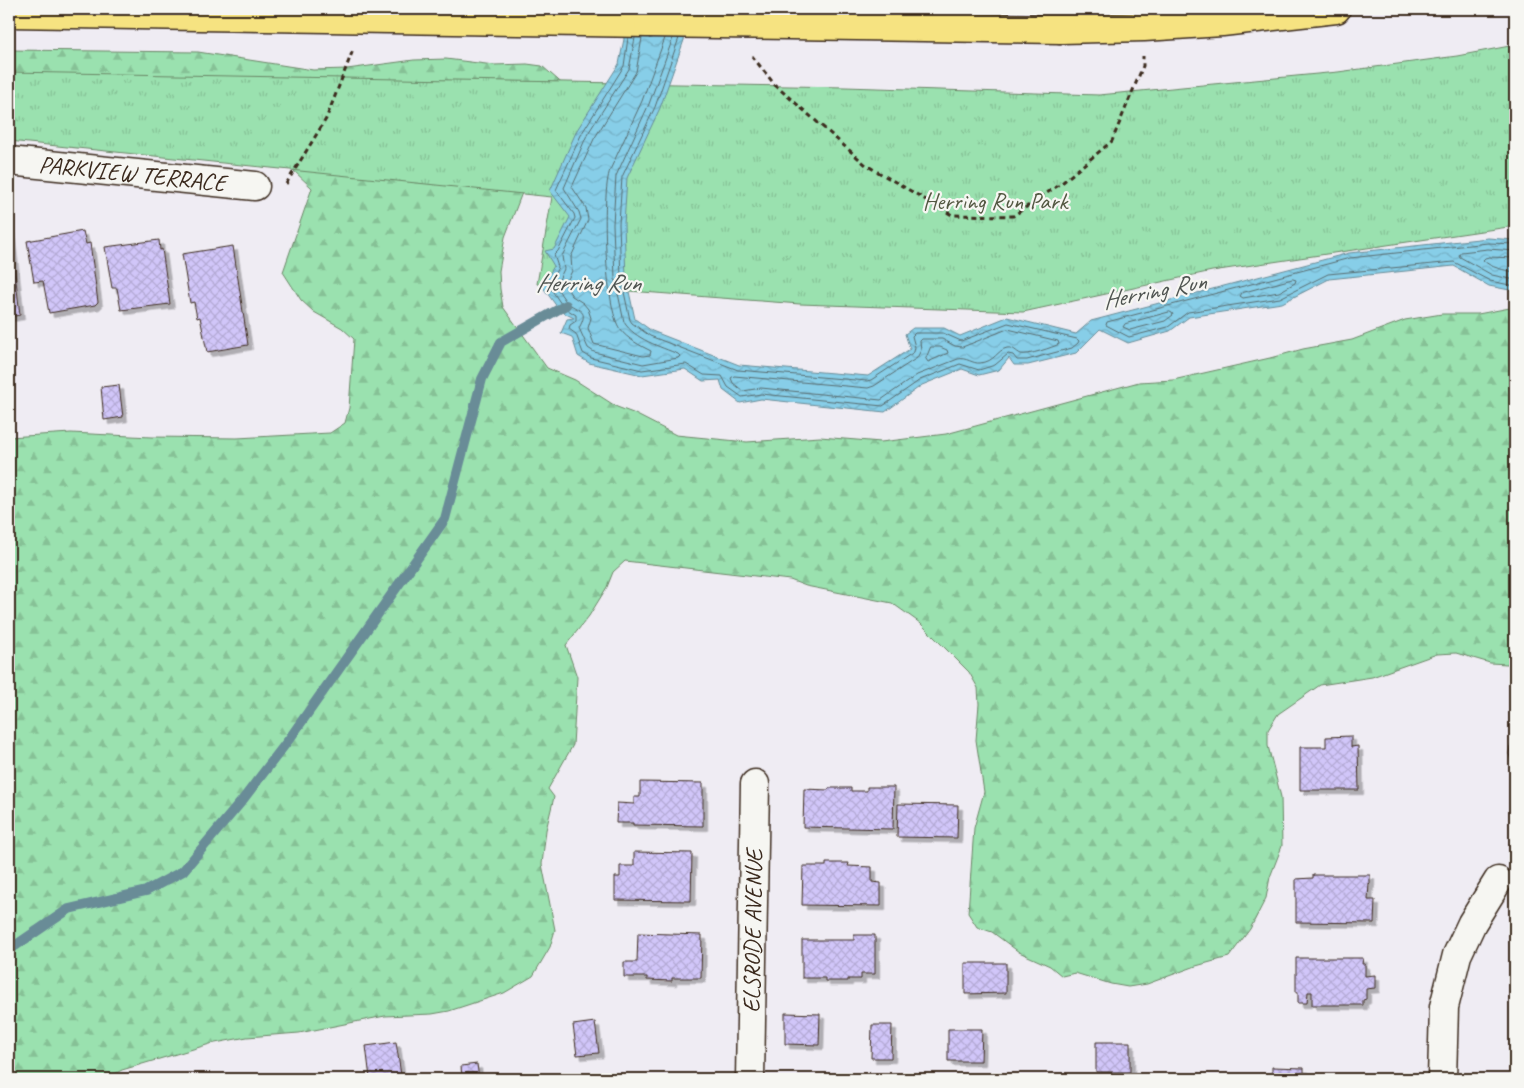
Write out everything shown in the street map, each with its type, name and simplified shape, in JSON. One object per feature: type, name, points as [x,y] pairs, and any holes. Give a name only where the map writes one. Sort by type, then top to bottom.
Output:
[{"type":"main road","points":[[9,13],[1061,29],[1144,27],[1222,22],[1336,9]]},
{"type":"street","name":"PARKVIEW TERRACE","points":[[9,161],[255,186]]},
{"type":"street","name":"ELSRODE AVENUE","points":[[750,1079],[755,784]]},
{"type":"street","points":[[1442,1079],[1444,1007],[1457,955],[1472,923],[1498,881]]},
{"type":"path","points":[[255,186],[284,188],[326,119],[366,18]]},
{"type":"path","points":[[750,54],[775,85],[866,165],[952,214],[1013,216],[1063,182],[1112,141],[1143,66],[1144,27]]},
{"type":"green space","name":"Herring Run Park","points":[[1515,45],[1515,226],[1212,271],[1023,312],[800,304],[537,284],[552,197],[9,141],[9,72],[845,87],[1099,95],[1338,72],[1457,56]]},
{"type":"green space","points":[[9,50],[198,52],[313,70],[347,69],[414,60],[446,59],[494,65],[527,64],[542,66],[566,87],[538,151],[505,237],[499,271],[503,307],[547,368],[575,380],[617,407],[676,435],[747,442],[820,437],[881,442],[946,434],[1139,382],[1173,380],[1303,349],[1352,340],[1405,320],[1442,314],[1478,314],[1515,307],[1515,661],[1507,664],[1490,663],[1456,653],[1437,654],[1372,677],[1320,685],[1278,714],[1268,730],[1268,746],[1281,797],[1282,846],[1270,877],[1266,898],[1250,929],[1229,957],[1196,966],[1147,984],[1128,987],[1075,973],[1062,976],[1050,966],[1019,952],[992,932],[977,927],[968,913],[974,828],[984,792],[976,740],[979,704],[978,688],[969,672],[920,623],[892,603],[806,586],[790,580],[625,561],[613,572],[607,587],[589,616],[566,645],[577,677],[573,745],[548,789],[554,797],[546,830],[542,864],[555,930],[550,947],[533,976],[504,993],[449,1011],[432,1014],[385,1016],[299,1033],[247,1037],[210,1044],[122,1070],[105,1079],[9,1079],[9,437],[71,433],[151,437],[237,438],[330,433],[345,423],[349,408],[354,339],[342,328],[314,312],[301,300],[283,272],[312,188],[272,150],[9,137]]},
{"type":"water","name":"Herring Run","points":[[620,9],[695,9],[660,108],[627,178],[624,224],[626,278],[635,319],[652,331],[739,365],[868,376],[910,349],[905,334],[913,328],[944,328],[960,336],[1007,317],[1076,334],[1091,321],[1349,253],[1488,238],[1515,240],[1515,291],[1489,286],[1454,266],[1329,279],[1282,303],[1189,317],[1170,331],[1128,343],[1100,329],[1076,353],[1028,365],[1014,365],[1009,358],[999,370],[979,375],[962,369],[922,385],[885,412],[761,399],[740,403],[723,390],[720,380],[703,381],[685,369],[642,375],[589,363],[578,356],[572,337],[561,333],[567,319],[574,318],[560,311],[542,286],[554,266],[545,251],[554,249],[570,217],[550,191],[577,130],[619,64],[624,39],[618,15]]},
{"type":"building","points":[[9,230],[20,315],[9,317]]},
{"type":"building","points":[[83,231],[86,244],[90,243],[98,302],[95,305],[49,313],[43,281],[34,282],[27,241]]},
{"type":"building","points":[[159,240],[170,304],[121,310],[117,288],[112,288],[105,247]]},
{"type":"building","points":[[233,246],[248,345],[207,352],[200,317],[197,318],[194,302],[190,303],[182,254]]},
{"type":"building","points":[[119,385],[123,417],[104,420],[101,387]]},
{"type":"building","points":[[1351,736],[1351,747],[1358,746],[1359,790],[1300,790],[1300,747],[1326,747],[1326,737]]},
{"type":"building","points":[[1515,744],[1515,767],[1509,754],[1510,746]]},
{"type":"building","points":[[640,782],[703,783],[703,826],[616,823],[617,803],[634,804],[634,797],[640,797]]},
{"type":"building","points":[[867,787],[894,787],[893,829],[803,827],[804,789],[828,790],[829,788],[851,788],[851,791],[867,791]]},
{"type":"building","points":[[898,804],[958,805],[957,838],[897,837]]},
{"type":"building","points":[[634,852],[692,853],[691,901],[615,900],[615,877],[620,877],[620,866],[634,866]]},
{"type":"building","points":[[826,863],[849,863],[848,866],[872,867],[872,882],[881,883],[881,906],[802,905],[803,866],[826,866]]},
{"type":"building","points":[[1313,875],[1370,875],[1368,900],[1375,900],[1374,923],[1296,922],[1296,879],[1313,878]]},
{"type":"building","points":[[638,933],[702,935],[701,978],[672,978],[672,981],[647,980],[647,977],[624,977],[624,962],[637,962]]},
{"type":"building","points":[[854,935],[875,935],[875,974],[861,974],[861,979],[848,979],[848,981],[802,978],[802,940],[854,940]]},
{"type":"building","points":[[1296,958],[1363,958],[1362,964],[1365,964],[1365,976],[1375,975],[1375,988],[1366,989],[1366,999],[1363,1000],[1363,1005],[1312,1005],[1312,992],[1308,992],[1307,1003],[1298,1003],[1298,992],[1296,992]]},
{"type":"building","points":[[965,963],[1006,963],[1006,993],[965,994]]},
{"type":"building","points":[[785,1013],[820,1014],[819,1045],[785,1044]]},
{"type":"building","points":[[595,1022],[599,1053],[577,1055],[573,1025]]},
{"type":"building","points":[[872,1025],[892,1025],[891,1058],[871,1058]]},
{"type":"building","points":[[948,1029],[982,1029],[981,1061],[948,1061]]},
{"type":"building","points":[[396,1042],[401,1075],[370,1078],[366,1046]]},
{"type":"building","points":[[1096,1042],[1130,1042],[1130,1072],[1096,1072]]},
{"type":"building","points":[[477,1064],[479,1079],[462,1079],[461,1066]]},
{"type":"building","points":[[1272,1067],[1304,1068],[1304,1079],[1272,1079]]},
{"type":"waterway","points":[[9,950],[69,909],[146,891],[183,871],[241,802],[290,738],[445,519],[482,379],[501,342],[566,305]]}]
